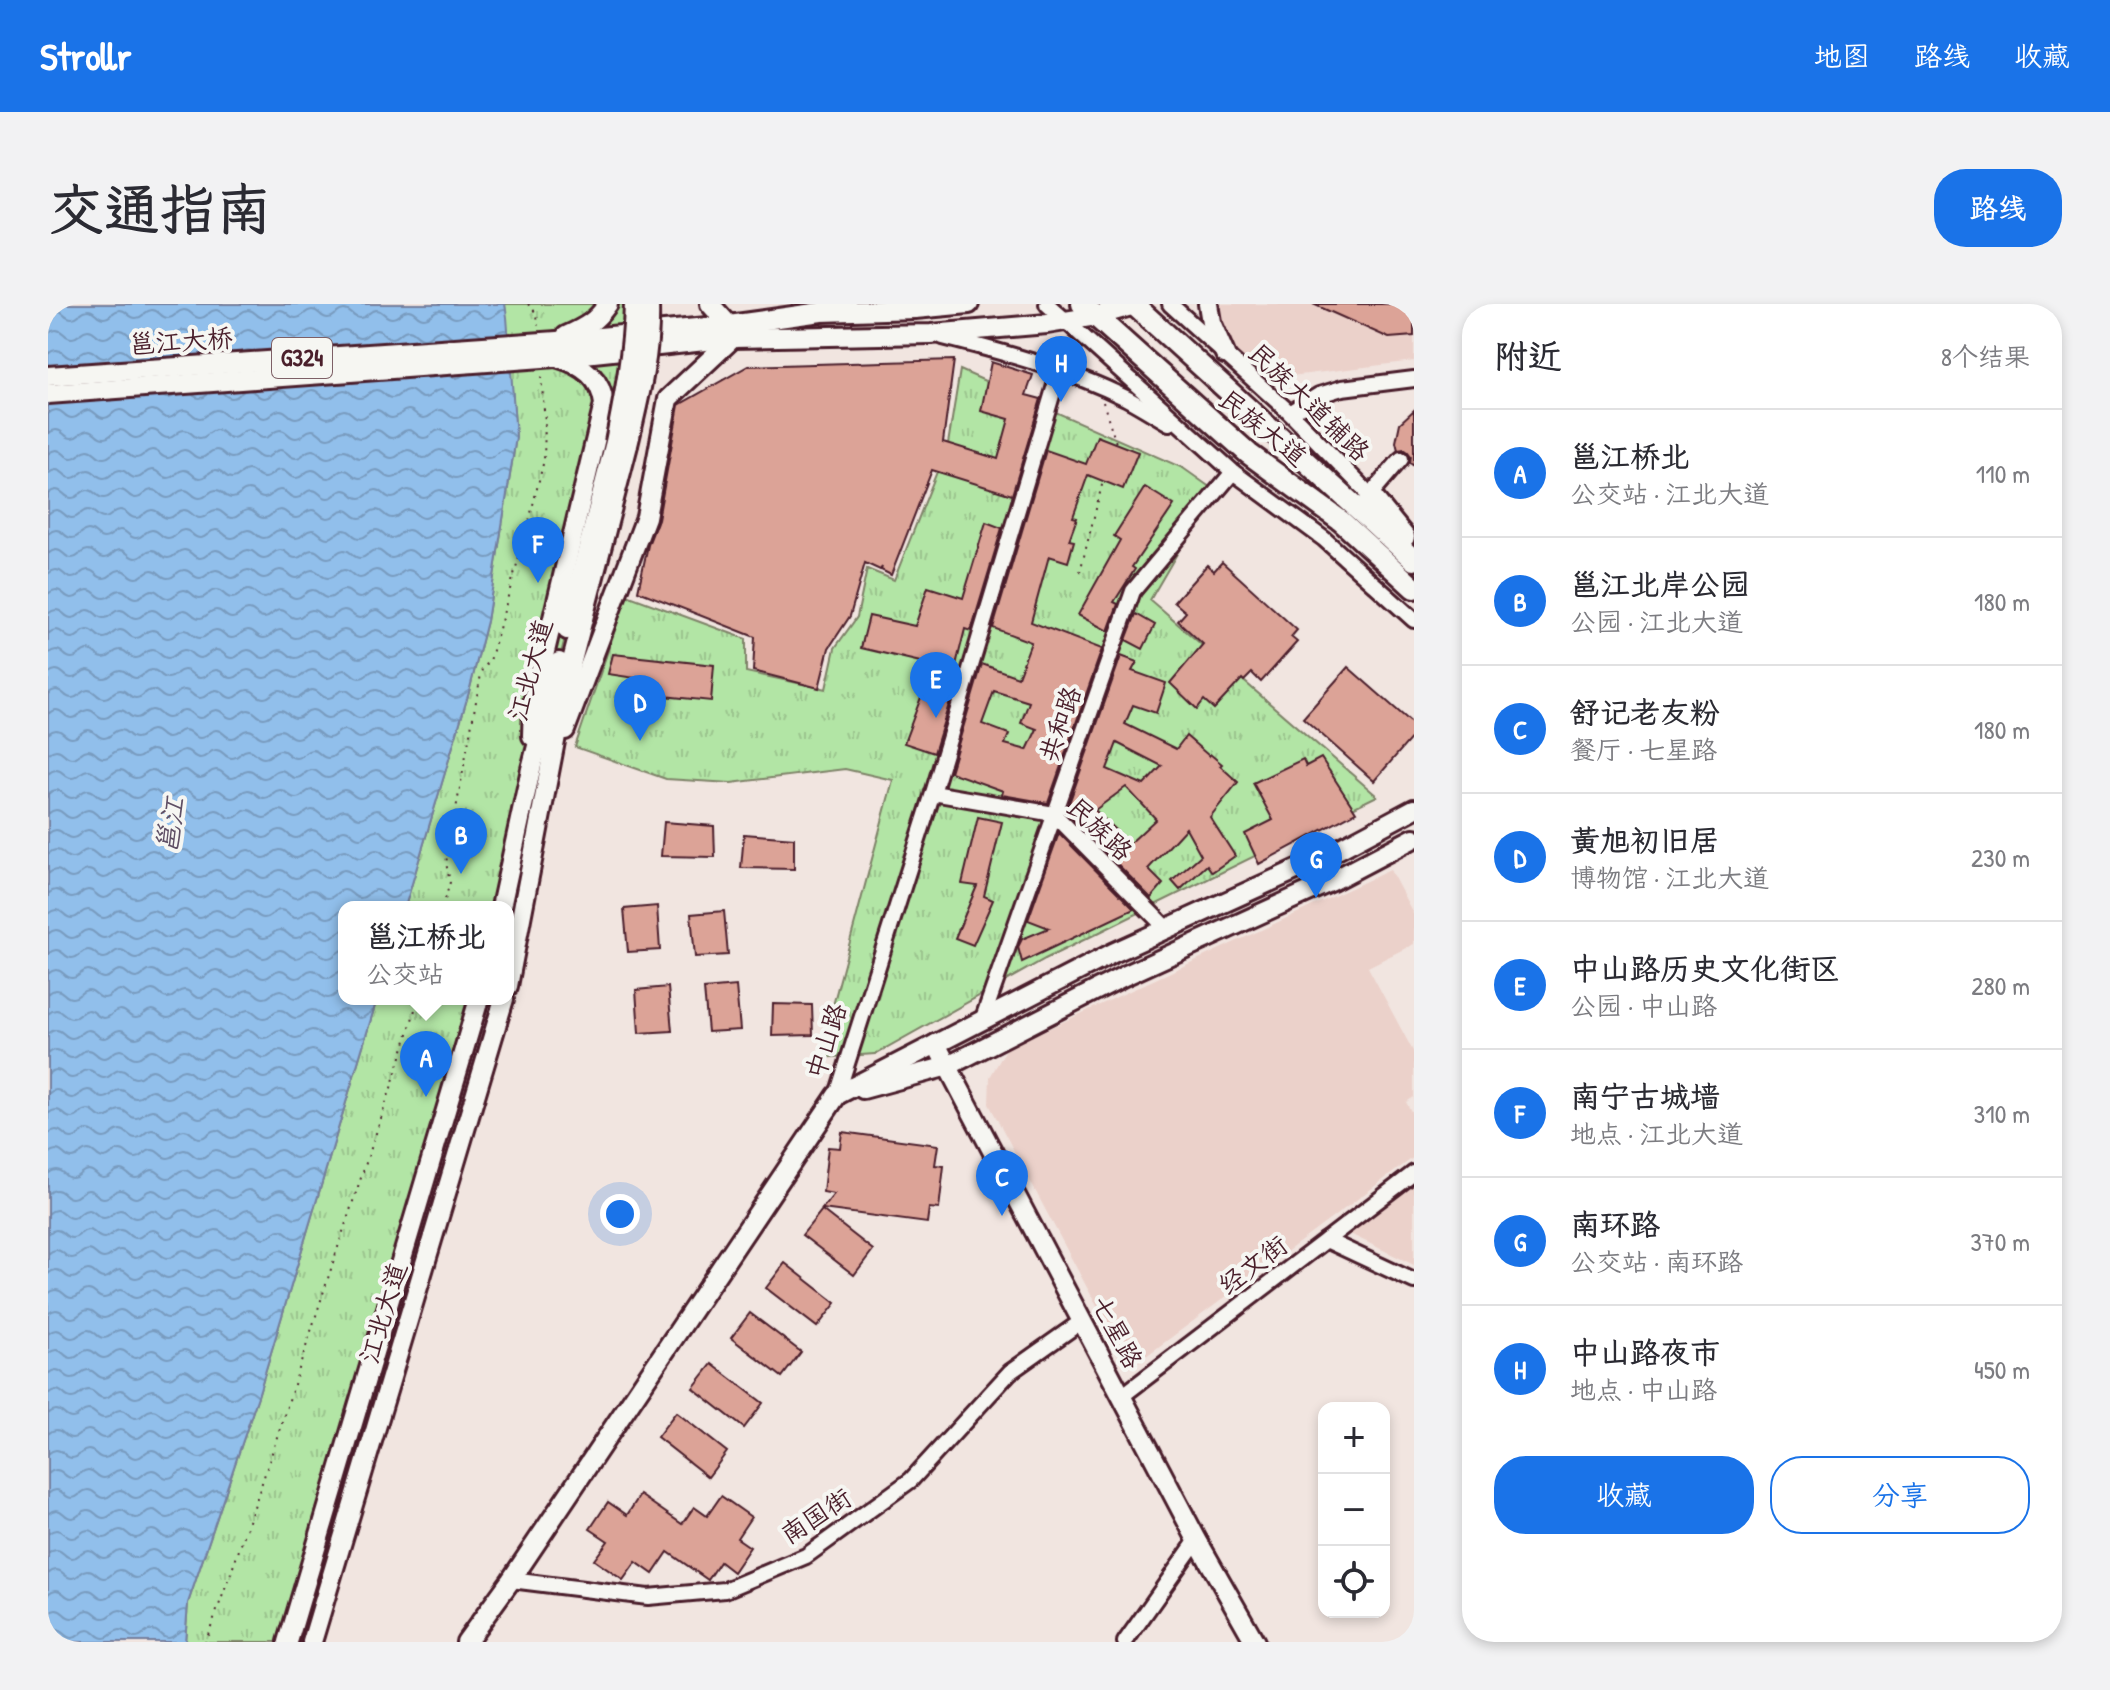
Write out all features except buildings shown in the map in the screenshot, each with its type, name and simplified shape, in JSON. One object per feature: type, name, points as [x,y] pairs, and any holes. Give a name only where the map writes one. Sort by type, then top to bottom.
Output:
[{"type":"highway","name":"民族大道","points":[[1136,305],[1414,560]]},
{"type":"highway","name":"民族大道","points":[[1089,310],[1249,454],[1341,521],[1414,588]]},
{"type":"highway","points":[[1370,495],[1414,550]]},
{"type":"main road","points":[[551,356],[598,317],[608,304]]},
{"type":"main road","name":"江北大道","points":[[503,901],[540,769],[615,442],[626,387],[634,304]]},
{"type":"main road","name":"江北大道","points":[[560,683],[628,445],[642,383],[650,321],[649,304]]},
{"type":"main road","points":[[540,769],[646,517],[668,399],[731,332],[710,304]]},
{"type":"main road","name":"G324","points":[[551,356],[731,332],[821,308],[969,304]]},
{"type":"main road","points":[[1208,304],[1211,322],[1225,354]]},
{"type":"main road","name":"G324","points":[[731,332],[931,334],[1067,322],[1089,310],[1136,305]]},
{"type":"main road","points":[[540,769],[533,702],[604,404],[597,382],[586,371],[573,362],[551,356]]},
{"type":"main road","name":"邕江大桥","points":[[48,376],[551,356]]},
{"type":"main road","name":"邕江大桥","points":[[48,394],[551,356]]},
{"type":"main road","name":"江北大道","points":[[514,945],[540,769]]},
{"type":"main road","points":[[837,1095],[1113,953],[1320,859],[1414,809]]},
{"type":"main road","points":[[837,1095],[948,1066],[1124,976],[1332,881],[1414,838]]},
{"type":"main road","name":"江北大道","points":[[288,1642],[477,1005]]},
{"type":"main road","name":"江北大道","points":[[312,1642],[502,1005]]},
{"type":"main road","name":"七星路","points":[[936,1044],[1197,1540],[1255,1642]]},
{"type":"main road","name":"中山路","points":[[466,1642],[511,1580],[837,1095]]},
{"type":"street","points":[[1047,304],[1233,472],[1324,539],[1414,620]]},
{"type":"street","name":"民族大道辅路","points":[[1170,304],[1290,413],[1414,535]]},
{"type":"street","points":[[931,334],[1011,354],[1098,386],[1193,436]]},
{"type":"street","name":"中山路","points":[[837,1095],[933,793],[1059,372]]},
{"type":"street","points":[[1290,413],[1319,395],[1342,388],[1414,379]]},
{"type":"street","points":[[1370,495],[1401,459]]},
{"type":"street","name":"共和路","points":[[982,1021],[1133,591],[1233,472]]},
{"type":"street","name":"民族路","points":[[933,793],[1054,814],[1167,929]]},
{"type":"street","name":"经文街","points":[[1122,1396],[1414,1173]]},
{"type":"street","points":[[1326,1240],[1414,1281]]},
{"type":"street","name":"南国街","points":[[511,1580],[648,1597],[725,1590],[806,1556],[911,1480],[1010,1372],[1082,1321]]},
{"type":"street","points":[[1125,1642],[1197,1540]]},
{"type":"path","points":[[528,304],[537,314],[538,327]]},
{"type":"path","points":[[445,901],[450,882],[446,863],[482,669],[490,661],[544,460],[551,356]]},
{"type":"path","points":[[1098,386],[1116,443]]},
{"type":"path","points":[[1080,572],[1103,481]]},
{"type":"path","points":[[205,1642],[264,1479],[399,1068],[416,1005]]},
{"type":"shaded area","points":[[1218,304],[1414,304],[1414,361],[1275,378],[1252,366],[1232,348],[1223,328]]},
{"type":"shaded area","points":[[1390,870],[1414,915],[1414,944],[1368,967],[1414,1053],[1414,1097],[1406,1102],[1414,1117],[1414,1157],[1130,1368],[989,1104],[990,1077],[1007,1048]]},
{"type":"shaded area","points":[[1414,1185],[1414,1265],[1350,1234]]},
{"type":"green space","points":[[505,304],[634,304],[615,442],[502,901],[407,901],[487,621],[516,437]]},
{"type":"green space","points":[[960,370],[1183,468],[1214,490],[1150,600],[1377,796],[1045,959],[875,1054],[819,1058],[893,780],[845,769],[731,783],[666,779],[575,747],[627,595],[746,639],[746,672],[826,689],[835,648],[857,617],[867,569],[894,580],[948,444]]},
{"type":"green space","points":[[375,1005],[477,1005],[288,1642],[185,1642],[188,1603],[258,1396]]},
{"type":"water","name":"邕江","points":[[48,304],[505,304],[516,437],[487,621],[407,901],[338,901],[338,1005],[375,1005],[258,1396],[188,1603],[185,1642],[48,1642]]},
{"type":"place","name":"中山路夜市","points":[[1061,402]]},
{"type":"place","name":"南宁古城墙","points":[[538,583]]},
{"type":"place","name":"中山路历史文化街区","points":[[936,718]]},
{"type":"place","name":"黄旭初旧居","points":[[640,741]]},
{"type":"place","name":"邕江北岸公园","points":[[461,874]]},
{"type":"place","name":"南环路","points":[[1316,898]]},
{"type":"place","name":"邕江桥北","points":[[426,1097]]},
{"type":"place","name":"舒记老友粉","points":[[1002,1216]]}]
